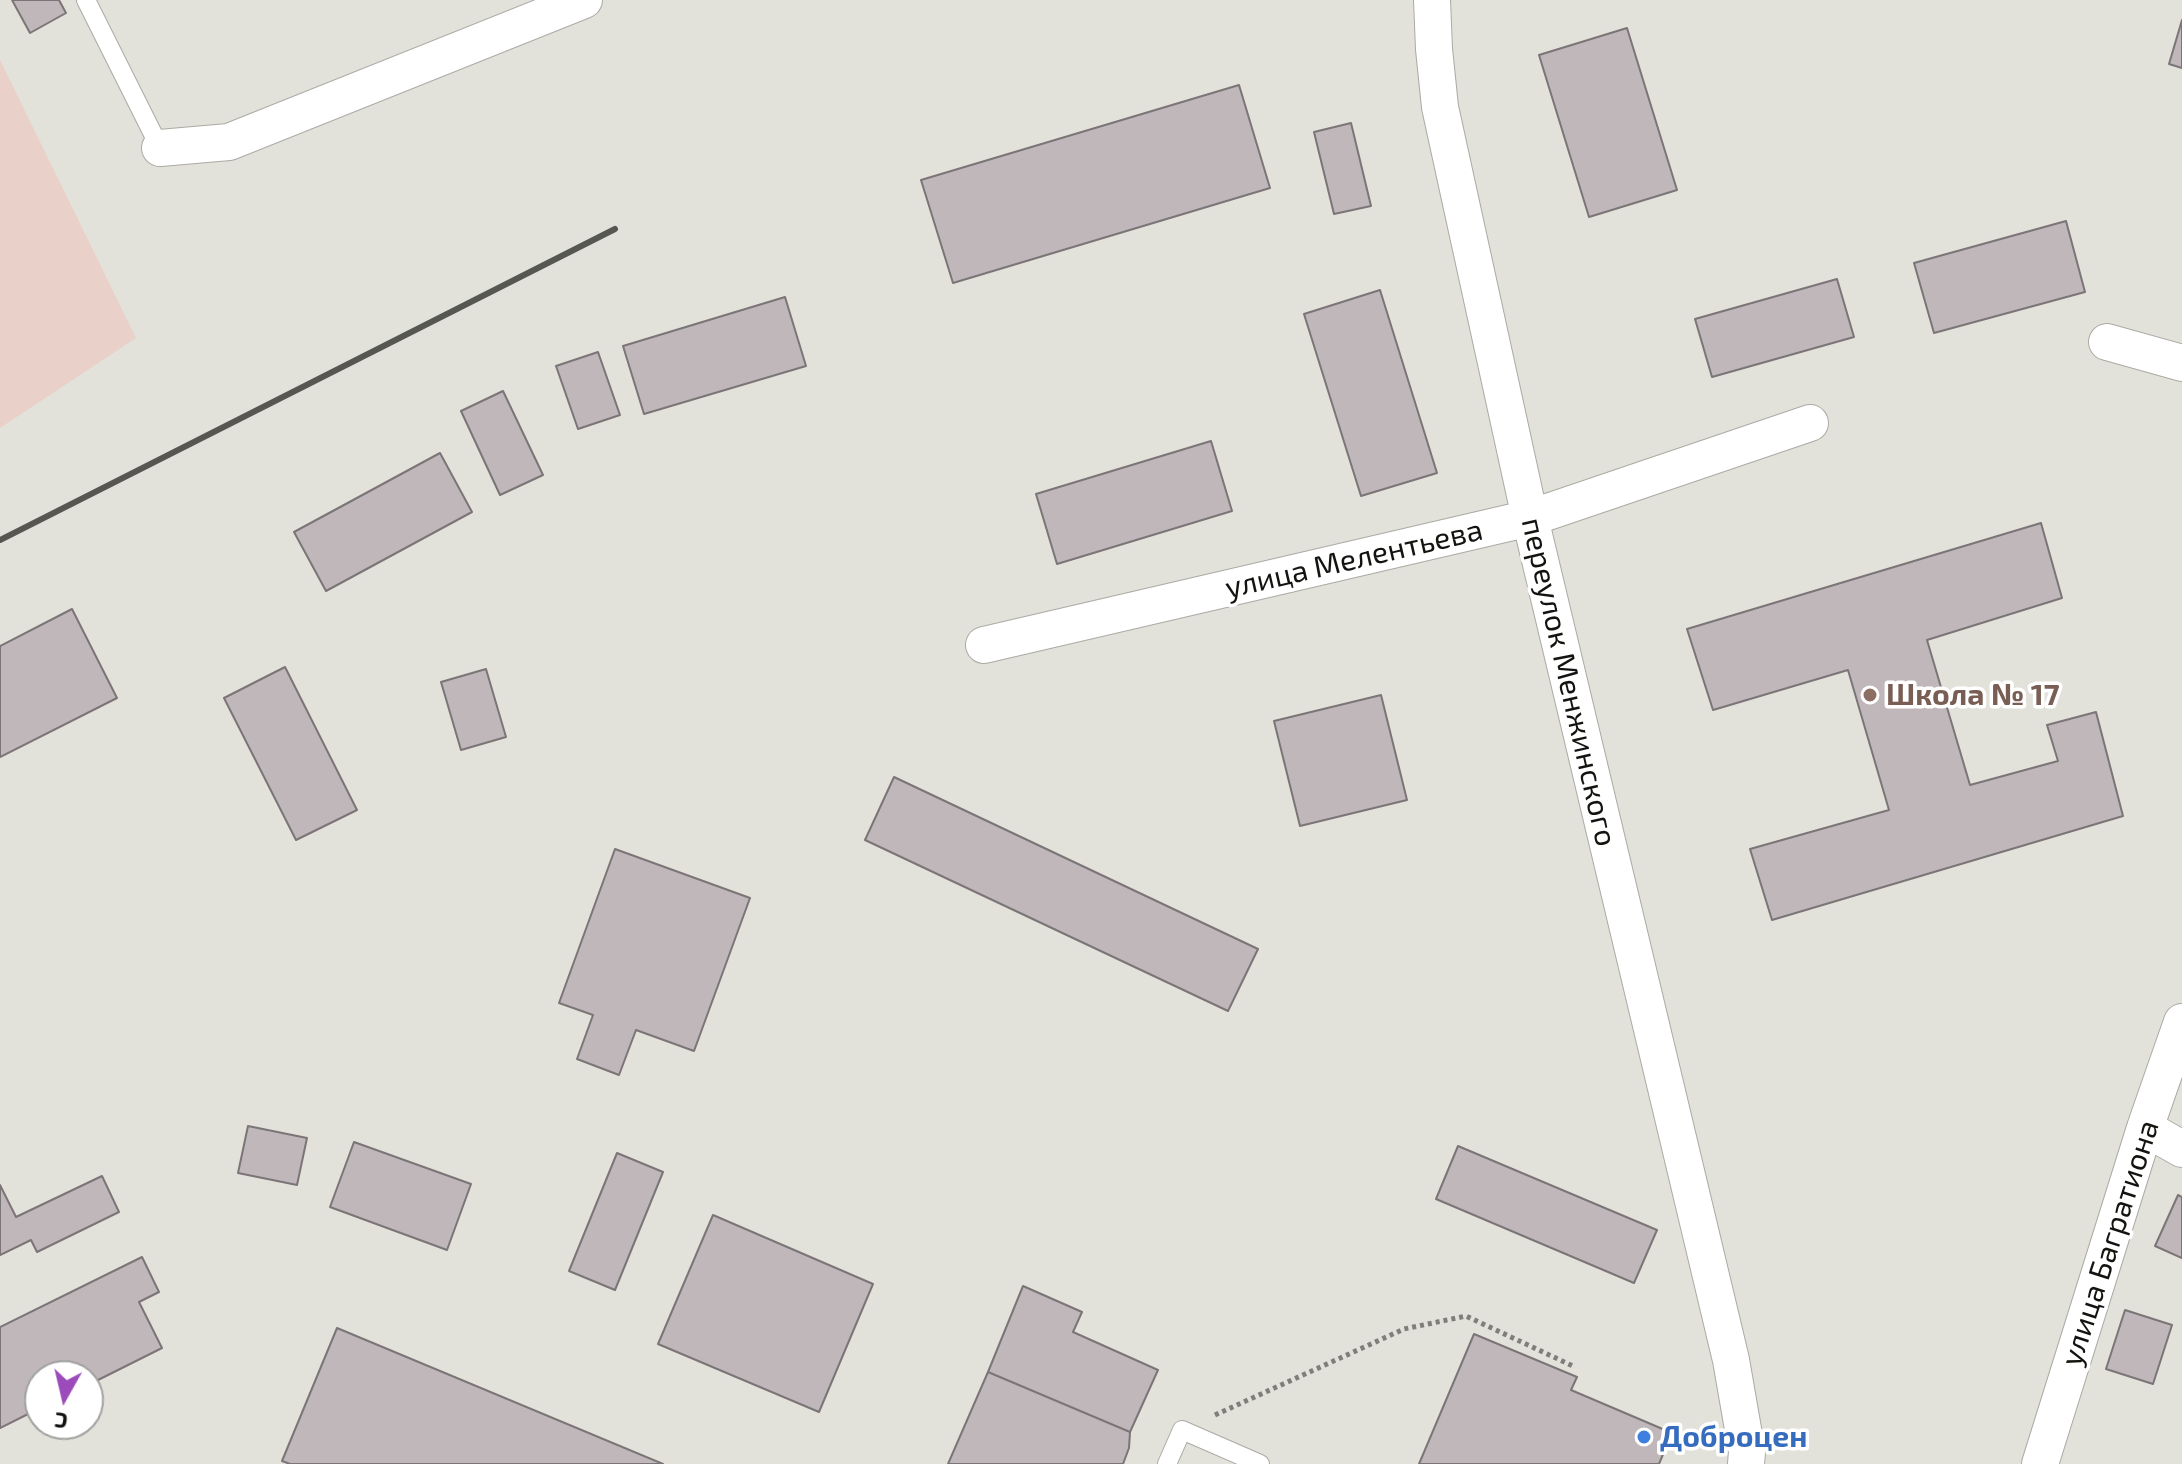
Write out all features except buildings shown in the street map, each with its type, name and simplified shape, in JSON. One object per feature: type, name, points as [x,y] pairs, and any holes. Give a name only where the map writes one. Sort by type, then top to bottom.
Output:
[{"type":"street","points":[[160,148],[229,142],[584,0]]},
{"type":"street","name":"переулок Менжинского","points":[[1432,0],[1440,107],[1530,518],[1756,1460]]},
{"type":"street","points":[[2107,342],[2182,363]]},
{"type":"street","name":"улица Мелентьева","points":[[984,645],[1530,518],[1810,423]]},
{"type":"street","name":"улица Багратиона","points":[[2040,1464],[2145,1128],[2182,1022]]},
{"type":"street","points":[[2145,1128],[2182,1149]]},
{"type":"lane","points":[[86,0],[160,148]]},
{"type":"lane","points":[[1167,1464],[1182,1430],[1260,1464]]},
{"type":"path","points":[[1182,1430],[1404,1329],[1466,1316],[1575,1367]]},
{"type":"shaded area","points":[[0,60],[136,338],[0,428]]},
{"type":"railway","points":[[0,540],[615,229]]},
{"type":"place","name":"Школа № 17","points":[[1870,695]]},
{"type":"place","name":"Доброцен","points":[[1644,1437]]}]
